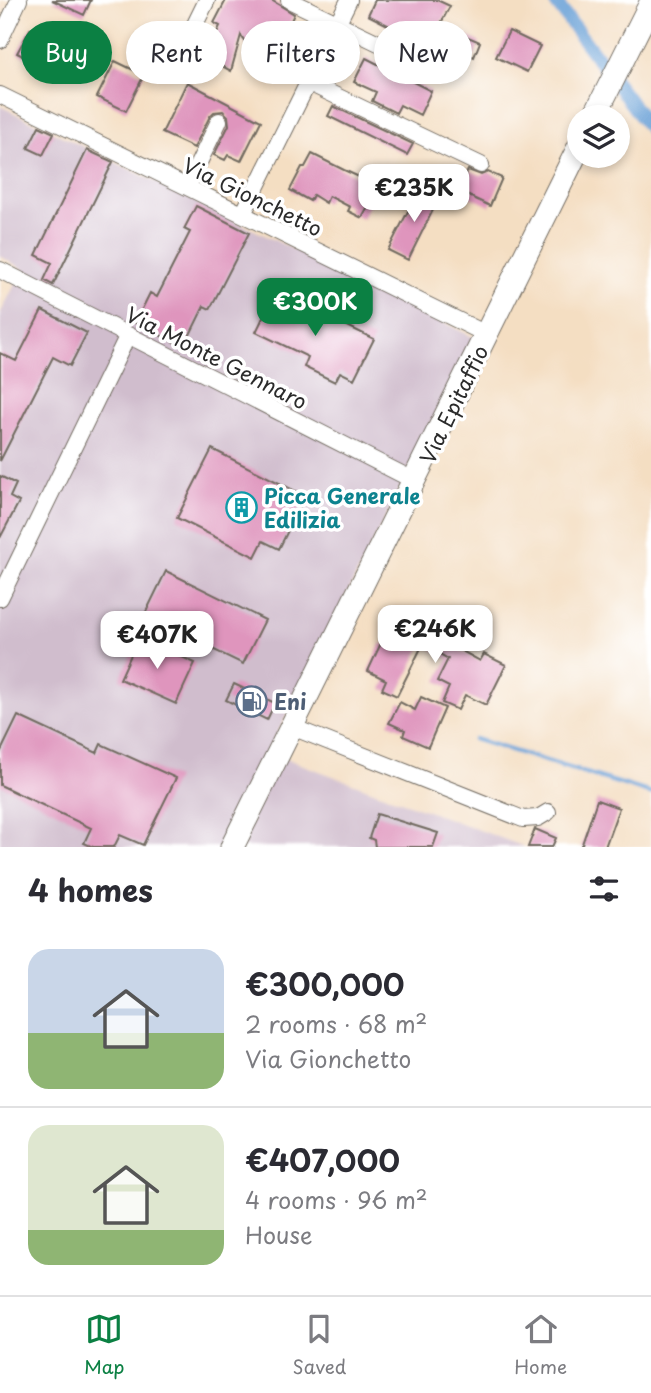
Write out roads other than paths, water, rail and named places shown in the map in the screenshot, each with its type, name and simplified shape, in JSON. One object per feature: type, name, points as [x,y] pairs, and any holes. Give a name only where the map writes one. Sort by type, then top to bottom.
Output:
[{"type":"main road","points":[[600,105],[651,3]]},
{"type":"main road","name":"Via Epitaffio","points":[[232,847],[569,168]]},
{"type":"street","points":[[0,40],[19,0]]},
{"type":"street","points":[[197,21],[207,0]]},
{"type":"street","points":[[289,0],[334,21]]},
{"type":"street","points":[[339,21],[349,0]]},
{"type":"street","points":[[243,214],[306,84]]},
{"type":"street","points":[[311,84],[481,165]]},
{"type":"street","name":"Via Gionchetto","points":[[0,96],[488,335]]},
{"type":"street","points":[[187,187],[219,121]]},
{"type":"street","name":"Via Monte Gennaro","points":[[0,270],[415,481]]},
{"type":"street","points":[[0,598],[128,335]]},
{"type":"street","points":[[292,727],[523,819],[538,818],[548,812]]},
{"type":"waterway","points":[[554,0],[651,130]]},
{"type":"waterway","points":[[474,739],[651,793]]},
{"type":"place","name":"Picca Generale Edilizia","points":[[241,507]]},
{"type":"place","name":"Eni","points":[[251,701]]}]
